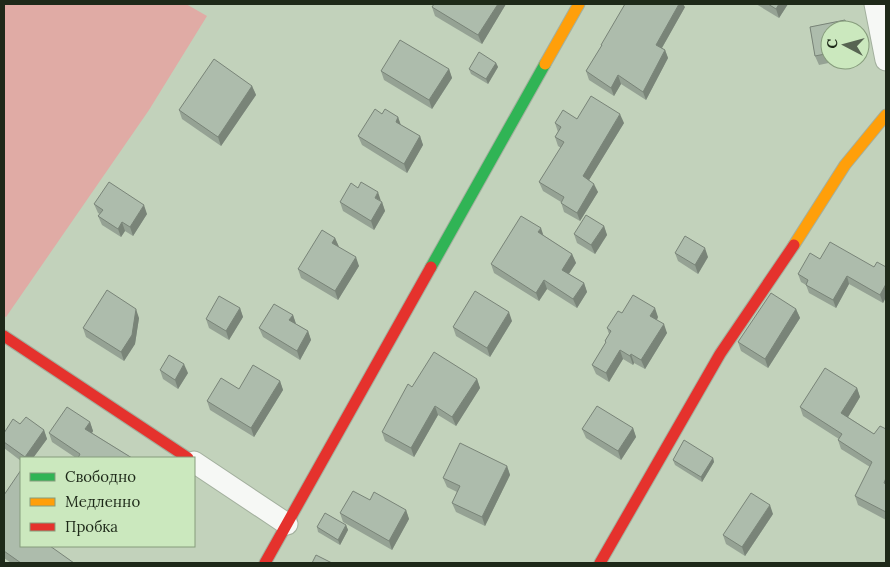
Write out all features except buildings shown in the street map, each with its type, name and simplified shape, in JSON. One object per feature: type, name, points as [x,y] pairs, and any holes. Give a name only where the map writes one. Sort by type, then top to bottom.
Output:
[{"type":"street","points":[[265,563],[579,4]]},
{"type":"street","points":[[875,4],[886,60]]},
{"type":"street","points":[[600,563],[720,354],[778,270],[845,165],[886,115]]},
{"type":"street","points":[[4,336],[186,457]]},
{"type":"street","points":[[195,463],[287,524]]},
{"type":"shaded area","points":[[4,4],[186,4],[207,16],[149,110],[6,317],[4,316]]},
{"type":"traffic: fast","points":[[431,267],[545,64]]},
{"type":"traffic: slow","points":[[545,64],[579,4]]},
{"type":"traffic: slow","points":[[794,245],[845,165],[886,115]]},
{"type":"traffic: jam","points":[[600,563],[720,354],[794,245]]},
{"type":"traffic: jam","points":[[265,563],[431,267]]},
{"type":"traffic: jam","points":[[4,336],[186,457]]}]
